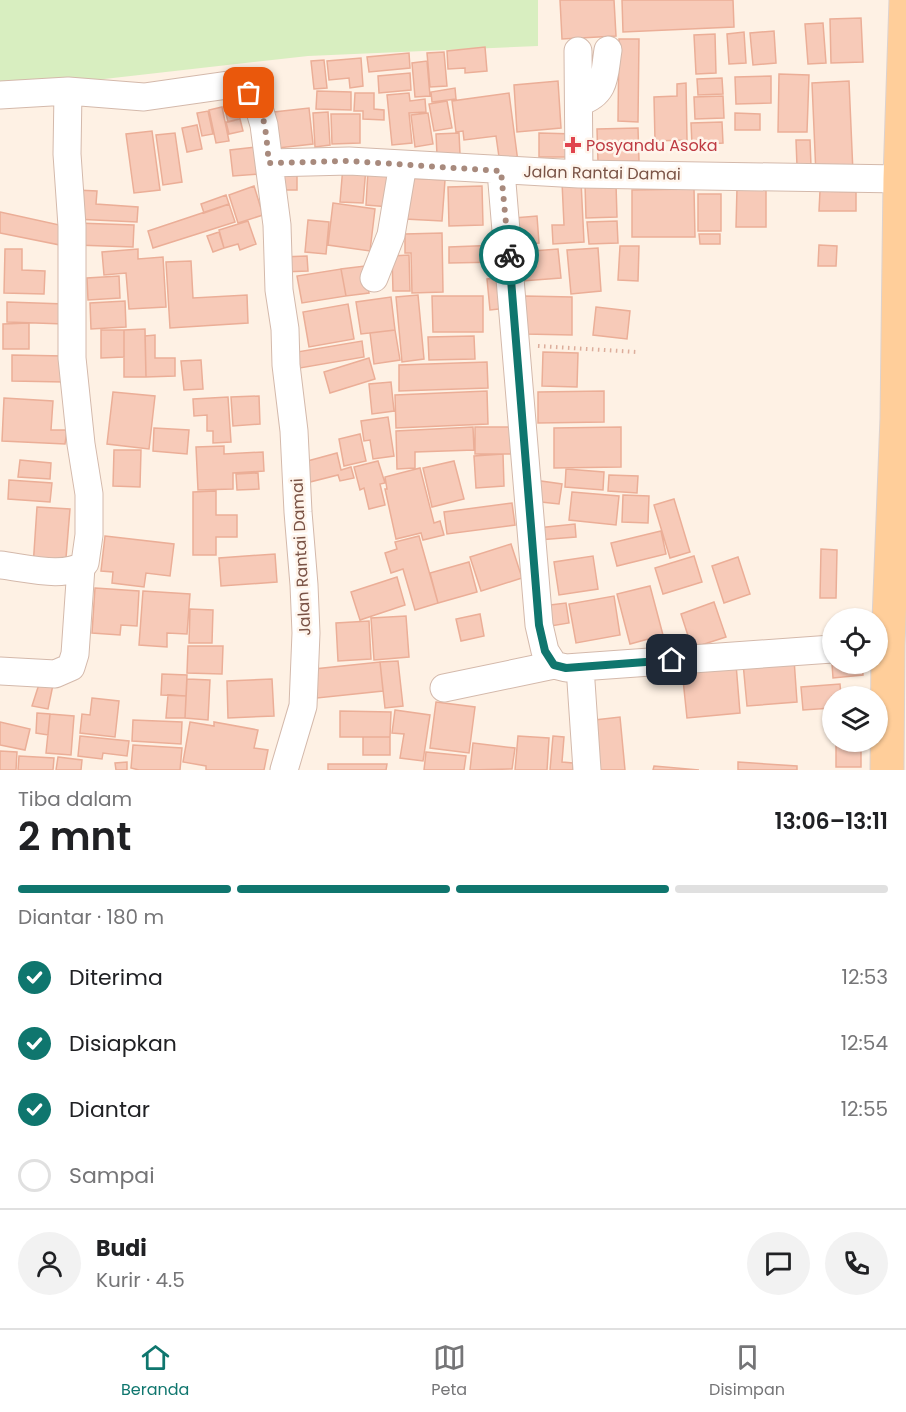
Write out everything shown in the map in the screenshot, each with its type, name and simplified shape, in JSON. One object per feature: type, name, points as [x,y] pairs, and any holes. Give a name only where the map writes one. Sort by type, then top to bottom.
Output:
[{"type":"main road","points":[[887,770],[906,0]]},
{"type":"street","points":[[579,102],[590,99],[602,87],[608,50]]},
{"type":"street","points":[[579,51],[579,174]]},
{"type":"street","name":"Jalan Rantai Damai","points":[[0,95],[68,91],[144,97],[228,85],[243,90],[257,101],[264,125],[277,225],[279,290],[285,329],[286,365],[294,431],[306,633],[303,706],[285,770]]},
{"type":"street","points":[[0,565],[59,572],[81,567],[85,563],[89,535],[89,494],[72,358],[72,226],[67,154],[68,91]]},
{"type":"street","name":"Jalan Rantai Damai","points":[[269,163],[349,161],[579,174],[900,179]]},
{"type":"street","points":[[374,278],[391,235],[403,164]]},
{"type":"street","points":[[501,171],[539,625],[545,651],[567,666],[587,770]]},
{"type":"street","points":[[0,670],[55,674],[71,667],[75,654],[81,567]]},
{"type":"street","points":[[444,688],[567,666],[822,650]]},
{"type":"path","points":[[516,345],[637,352]]},
{"type":"green space","points":[[0,0],[538,0],[538,46],[308,56],[69,83],[0,88]]},
{"type":"building","points":[[560,0],[614,0],[616,36],[562,39]]},
{"type":"building","points":[[622,0],[733,0],[734,27],[623,32]]},
{"type":"building","points":[[861,18],[863,62],[831,63],[830,19]]},
{"type":"building","points":[[823,23],[826,63],[808,64],[805,24]]},
{"type":"building","points":[[774,31],[776,63],[753,65],[750,33]]},
{"type":"building","points":[[744,32],[746,63],[729,64],[727,34]]},
{"type":"building","points":[[715,34],[716,73],[696,74],[694,35]]},
{"type":"building","points":[[619,39],[639,39],[638,122],[618,121]]},
{"type":"building","points":[[485,47],[487,71],[465,73],[465,68],[448,69],[447,51]]},
{"type":"building","points":[[444,52],[447,86],[430,87],[427,53]]},
{"type":"building","points":[[409,53],[410,68],[369,72],[367,57]]},
{"type":"building","points":[[361,58],[363,86],[350,88],[349,78],[329,80],[327,61]]},
{"type":"building","points":[[324,60],[327,88],[314,89],[311,61]]},
{"type":"building","points":[[427,61],[430,96],[415,97],[412,63]]},
{"type":"building","points":[[410,73],[411,90],[379,93],[378,76]]},
{"type":"building","points":[[779,74],[809,75],[807,132],[778,132]]},
{"type":"building","points":[[771,76],[771,103],[736,104],[735,77]]},
{"type":"building","points":[[722,78],[723,94],[698,95],[697,79]]},
{"type":"building","points":[[558,81],[561,128],[517,132],[514,85]]},
{"type":"building","points":[[849,81],[853,173],[816,175],[812,83]]},
{"type":"building","points":[[686,83],[687,140],[655,141],[654,97],[677,96],[677,84]]},
{"type":"building","points":[[455,88],[456,99],[432,102],[431,92]]},
{"type":"building","points":[[317,91],[351,92],[351,110],[316,109]]},
{"type":"building","points":[[355,93],[374,93],[374,109],[384,110],[384,120],[363,119],[363,111],[354,111]]},
{"type":"building","points":[[409,93],[410,101],[425,99],[426,112],[409,113],[412,143],[392,145],[387,95]]},
{"type":"building","points":[[509,93],[518,162],[500,164],[496,136],[464,140],[463,131],[456,132],[452,101]]},
{"type":"building","points":[[723,96],[724,118],[695,119],[694,97]]},
{"type":"building","points":[[447,101],[452,128],[434,131],[429,104]]},
{"type":"building","points":[[237,102],[240,119],[228,122],[224,105]]},
{"type":"building","points":[[222,107],[229,141],[216,143],[209,110]]},
{"type":"building","points":[[309,108],[313,144],[278,148],[274,112]]},
{"type":"building","points":[[208,111],[213,134],[202,136],[197,113]]},
{"type":"building","points":[[328,112],[330,145],[315,147],[313,113]]},
{"type":"building","points":[[428,113],[433,144],[415,147],[411,115]]},
{"type":"building","points":[[735,113],[760,114],[760,130],[735,130]]},
{"type":"building","points":[[331,114],[360,114],[360,143],[332,144]]},
{"type":"building","points":[[240,119],[243,131],[229,134],[226,122]]},
{"type":"building","points":[[722,122],[723,143],[692,145],[691,123]]},
{"type":"building","points":[[197,125],[202,149],[187,152],[182,128]]},
{"type":"building","points":[[638,128],[639,161],[598,162],[597,129]]},
{"type":"building","points":[[152,131],[160,190],[134,193],[126,134]]},
{"type":"building","points":[[175,133],[182,182],[163,185],[156,135]]},
{"type":"building","points":[[459,133],[460,154],[437,155],[436,134]]},
{"type":"building","points":[[539,133],[576,134],[576,157],[539,157]]},
{"type":"building","points":[[796,140],[810,140],[811,166],[797,166]]},
{"type":"building","points":[[257,147],[259,174],[233,176],[230,150]]},
{"type":"building","points":[[343,166],[366,168],[363,203],[340,202]]},
{"type":"building","points":[[280,169],[297,169],[297,190],[281,190]]},
{"type":"building","points":[[368,170],[393,172],[390,207],[366,205]]},
{"type":"building","points":[[407,178],[445,180],[442,221],[405,219]]},
{"type":"building","points":[[581,181],[584,242],[553,244],[552,225],[564,225],[562,182]]},
{"type":"building","points":[[585,184],[616,184],[617,217],[586,218]]},
{"type":"building","points":[[254,186],[263,215],[238,223],[229,195]]},
{"type":"building","points":[[482,186],[483,225],[449,226],[448,187]]},
{"type":"building","points":[[737,188],[766,188],[766,227],[736,227]]},
{"type":"building","points":[[694,189],[695,237],[632,237],[632,190]]},
{"type":"building","points":[[76,190],[97,191],[96,204],[138,207],[137,222],[74,219]]},
{"type":"building","points":[[820,191],[856,192],[856,211],[819,211]]},
{"type":"building","points":[[698,194],[721,194],[721,231],[698,231]]},
{"type":"building","points":[[226,195],[229,204],[204,213],[201,204]]},
{"type":"building","points":[[333,203],[375,209],[370,251],[328,245]]},
{"type":"building","points":[[229,204],[235,222],[153,248],[148,231]]},
{"type":"building","points":[[0,212],[64,226],[60,245],[0,233]]},
{"type":"building","points":[[537,216],[539,243],[516,245],[514,218]]},
{"type":"building","points":[[308,220],[329,222],[326,254],[305,252]]},
{"type":"building","points":[[248,221],[256,244],[240,250],[238,244],[224,248],[219,230]]},
{"type":"building","points":[[617,221],[618,243],[589,244],[587,222]]},
{"type":"building","points":[[77,223],[134,225],[133,247],[76,245]]},
{"type":"building","points":[[219,232],[224,248],[213,252],[207,236]]},
{"type":"building","points":[[442,233],[443,292],[412,293],[411,253],[405,253],[405,234]]},
{"type":"building","points":[[699,234],[720,234],[720,244],[700,244]]},
{"type":"building","points":[[500,245],[501,262],[449,263],[449,247]]},
{"type":"building","points":[[819,245],[837,246],[836,266],[818,266]]},
{"type":"building","points":[[620,246],[639,246],[638,281],[618,280]]},
{"type":"building","points":[[598,248],[601,291],[571,294],[567,250]]},
{"type":"building","points":[[5,249],[22,249],[22,270],[45,271],[44,294],[4,293]]},
{"type":"building","points":[[138,249],[138,259],[163,257],[166,307],[129,309],[126,273],[104,275],[102,252]]},
{"type":"building","points":[[558,249],[561,278],[522,281],[520,252]]},
{"type":"building","points":[[409,255],[410,291],[393,291],[392,256]]},
{"type":"building","points":[[307,256],[308,271],[282,272],[281,257]]},
{"type":"building","points":[[191,261],[193,298],[247,295],[248,323],[170,328],[166,262]]},
{"type":"building","points":[[365,266],[369,293],[346,296],[341,269]]},
{"type":"building","points":[[341,269],[346,296],[302,303],[297,276]]},
{"type":"building","points":[[119,276],[120,298],[88,300],[87,278]]},
{"type":"building","points":[[505,277],[508,308],[490,310],[487,279]]},
{"type":"building","points":[[418,295],[424,359],[402,362],[396,297]]},
{"type":"building","points":[[432,296],[483,296],[483,332],[433,332]]},
{"type":"building","points":[[525,296],[572,297],[572,335],[525,334]]},
{"type":"building","points":[[391,297],[395,330],[361,334],[356,302]]},
{"type":"building","points":[[125,301],[126,327],[91,329],[90,303]]},
{"type":"building","points":[[7,302],[65,304],[64,324],[7,322]]},
{"type":"building","points":[[348,304],[354,339],[309,347],[303,312]]},
{"type":"building","points":[[596,307],[630,311],[627,339],[593,335]]},
{"type":"building","points":[[29,323],[29,349],[3,349],[3,324]]},
{"type":"building","points":[[145,329],[146,377],[124,377],[124,330]]},
{"type":"building","points":[[101,330],[124,330],[124,357],[101,358]]},
{"type":"building","points":[[395,330],[400,360],[374,364],[370,333]]},
{"type":"building","points":[[155,335],[155,358],[175,358],[175,376],[146,377],[145,336]]},
{"type":"building","points":[[474,336],[475,359],[429,360],[428,337]]},
{"type":"building","points":[[362,341],[364,357],[300,368],[297,352]]},
{"type":"building","points":[[543,352],[578,353],[577,387],[542,386]]},
{"type":"building","points":[[12,355],[64,356],[64,382],[12,381]]},
{"type":"building","points":[[369,358],[375,379],[330,393],[324,372]]},
{"type":"building","points":[[201,360],[203,389],[184,390],[181,361]]},
{"type":"building","points":[[487,362],[488,388],[399,391],[399,365]]},
{"type":"building","points":[[391,382],[394,411],[372,414],[369,384]]},
{"type":"building","points":[[487,391],[488,424],[396,428],[395,395]]},
{"type":"building","points":[[604,391],[604,422],[538,423],[538,392]]},
{"type":"building","points":[[113,392],[155,396],[149,449],[107,444]]},
{"type":"building","points":[[259,396],[260,424],[233,426],[231,397]]},
{"type":"building","points":[[228,397],[231,442],[213,443],[213,431],[207,431],[207,415],[194,416],[193,399]]},
{"type":"building","points":[[4,398],[53,401],[51,430],[67,430],[65,444],[2,441]]},
{"type":"building","points":[[388,417],[394,456],[373,459],[370,440],[364,441],[361,421]]},
{"type":"building","points":[[473,427],[474,450],[415,452],[415,468],[397,469],[396,431]]},
{"type":"building","points":[[475,427],[514,427],[514,454],[475,454]]},
{"type":"building","points":[[621,427],[621,467],[554,468],[554,428]]},
{"type":"building","points":[[154,428],[189,430],[187,454],[153,451]]},
{"type":"building","points":[[360,434],[366,461],[344,466],[339,439]]},
{"type":"building","points":[[224,446],[224,454],[263,452],[264,471],[233,473],[233,489],[198,490],[196,447]]},
{"type":"building","points":[[114,450],[141,450],[140,487],[113,486]]},
{"type":"building","points":[[337,453],[341,470],[351,467],[354,478],[340,481],[338,475],[306,483],[300,463]]},
{"type":"building","points":[[503,454],[504,486],[476,488],[474,456]]},
{"type":"building","points":[[20,460],[51,463],[50,479],[18,477]]},
{"type":"building","points":[[378,461],[385,483],[380,484],[385,505],[369,509],[364,488],[360,490],[354,467]]},
{"type":"building","points":[[454,461],[464,499],[432,507],[423,468]]},
{"type":"building","points":[[420,468],[434,523],[440,521],[444,535],[423,540],[421,533],[396,539],[385,489],[387,489],[385,477]]},
{"type":"building","points":[[566,469],[604,472],[603,490],[565,487]]},
{"type":"building","points":[[258,473],[259,489],[237,490],[236,474]]},
{"type":"building","points":[[609,475],[638,476],[637,493],[608,491]]},
{"type":"building","points":[[9,480],[52,483],[50,502],[8,499]]},
{"type":"building","points":[[534,480],[562,484],[559,504],[532,501]]},
{"type":"building","points":[[216,491],[216,515],[237,515],[237,537],[216,537],[216,555],[193,555],[193,492]]},
{"type":"building","points":[[572,492],[619,496],[616,525],[569,520]]},
{"type":"building","points":[[623,495],[649,496],[648,523],[622,522]]},
{"type":"building","points":[[674,499],[690,552],[670,558],[654,505]]},
{"type":"building","points":[[512,503],[515,525],[447,534],[444,512]]},
{"type":"building","points":[[37,507],[70,509],[65,570],[33,567]]},
{"type":"building","points":[[575,524],[576,537],[538,540],[537,528]]},
{"type":"building","points":[[661,531],[666,554],[617,566],[611,543]]},
{"type":"building","points":[[105,536],[174,544],[170,576],[146,573],[144,587],[112,583],[113,572],[101,571]]},
{"type":"building","points":[[419,536],[438,603],[415,610],[403,569],[391,573],[385,553],[397,549],[395,542]]},
{"type":"building","points":[[511,544],[522,578],[481,591],[470,557]]},
{"type":"building","points":[[821,549],[837,550],[836,598],[820,598]]},
{"type":"building","points":[[275,554],[277,582],[221,586],[219,558]]},
{"type":"building","points":[[593,556],[598,589],[559,595],[554,562]]},
{"type":"building","points":[[694,556],[702,582],[663,594],[655,568]]},
{"type":"building","points":[[738,557],[750,594],[724,603],[712,566]]},
{"type":"building","points":[[469,562],[477,592],[438,603],[430,573]]},
{"type":"building","points":[[397,577],[405,605],[360,620],[351,592]]},
{"type":"building","points":[[650,586],[663,635],[630,644],[617,594]]},
{"type":"building","points":[[95,588],[139,591],[137,626],[121,625],[120,635],[92,633]]},
{"type":"building","points":[[143,591],[190,594],[187,634],[167,633],[167,647],[139,645]]},
{"type":"building","points":[[614,596],[620,635],[576,643],[569,604]]},
{"type":"building","points":[[714,602],[726,637],[692,648],[681,614]]},
{"type":"building","points":[[566,603],[569,623],[545,627],[542,606]]},
{"type":"building","points":[[190,609],[213,610],[212,643],[189,643]]},
{"type":"building","points":[[480,614],[484,636],[461,641],[456,619]]},
{"type":"building","points":[[406,616],[409,657],[374,660],[371,618]]},
{"type":"building","points":[[369,621],[371,659],[338,661],[336,623]]},
{"type":"building","points":[[188,646],[223,646],[222,674],[187,673]]},
{"type":"building","points":[[794,659],[797,702],[747,706],[743,663]]},
{"type":"building","points":[[398,661],[403,706],[385,708],[380,662]]},
{"type":"building","points":[[380,662],[383,691],[317,698],[314,669]]},
{"type":"building","points":[[736,664],[740,713],[687,718],[682,670]]},
{"type":"building","points":[[162,674],[187,675],[186,696],[161,695]]},
{"type":"building","points":[[833,674],[863,674],[863,675],[833,678]]},
{"type":"building","points":[[41,678],[54,680],[48,709],[32,706]]},
{"type":"building","points":[[187,679],[210,680],[208,720],[185,718]]},
{"type":"building","points":[[272,679],[274,716],[228,718],[227,681]]},
{"type":"building","points":[[840,684],[840,686],[822,686],[822,709],[803,710],[801,687]]},
{"type":"building","points":[[168,695],[186,696],[185,718],[166,718]]},
{"type":"building","points":[[92,698],[119,701],[115,737],[80,733],[82,714],[90,715]]},
{"type":"building","points":[[436,702],[475,707],[469,753],[430,748]]},
{"type":"building","points":[[395,710],[430,715],[423,761],[400,758],[404,734],[392,733]]},
{"type":"building","points":[[340,711],[391,712],[390,737],[340,737]]},
{"type":"building","points":[[37,713],[50,714],[48,735],[36,733]]},
{"type":"building","points":[[50,714],[74,716],[71,755],[46,753]]},
{"type":"building","points":[[620,717],[625,770],[590,770],[586,721]]},
{"type":"building","points":[[133,720],[182,722],[181,744],[132,741]]},
{"type":"building","points":[[0,722],[30,729],[25,750],[0,745]]},
{"type":"building","points":[[190,722],[214,726],[214,722],[258,730],[254,748],[268,750],[264,770],[206,770],[206,766],[183,762]]},
{"type":"building","points":[[80,736],[129,741],[127,756],[103,753],[102,759],[78,756]]},
{"type":"building","points":[[518,736],[549,738],[547,770],[515,770]]},
{"type":"building","points":[[553,736],[564,737],[562,762],[573,763],[573,770],[550,770]]},
{"type":"building","points":[[363,737],[390,737],[390,755],[363,755]]},
{"type":"building","points":[[473,743],[515,748],[512,769],[470,770]]},
{"type":"building","points":[[133,745],[182,748],[180,770],[131,768]]},
{"type":"building","points":[[0,751],[17,752],[16,770],[0,770]]},
{"type":"building","points":[[426,752],[466,756],[464,770],[424,770]]},
{"type":"building","points":[[836,752],[861,752],[861,767],[836,767]]},
{"type":"building","points":[[19,756],[54,758],[53,770],[18,770]]},
{"type":"building","points":[[58,757],[82,760],[81,770],[56,770]]},
{"type":"building","points":[[127,762],[127,770],[116,770],[115,763]]},
{"type":"building","points":[[738,762],[797,766],[797,770],[738,770]]},
{"type":"building","points":[[328,764],[387,764],[386,770],[328,770]]},
{"type":"building","points":[[654,766],[699,770],[653,770]]},
{"type":"way so far","points":[[249,93],[257,101],[264,125],[269,163],[349,161],[501,171],[509,255]]},
{"type":"place","name":"Posyandu Asoka","points":[[573,145]]},
{"type":"route","points":[[509,255],[539,625],[545,651],[554,665],[566,668],[672,660]]}]
